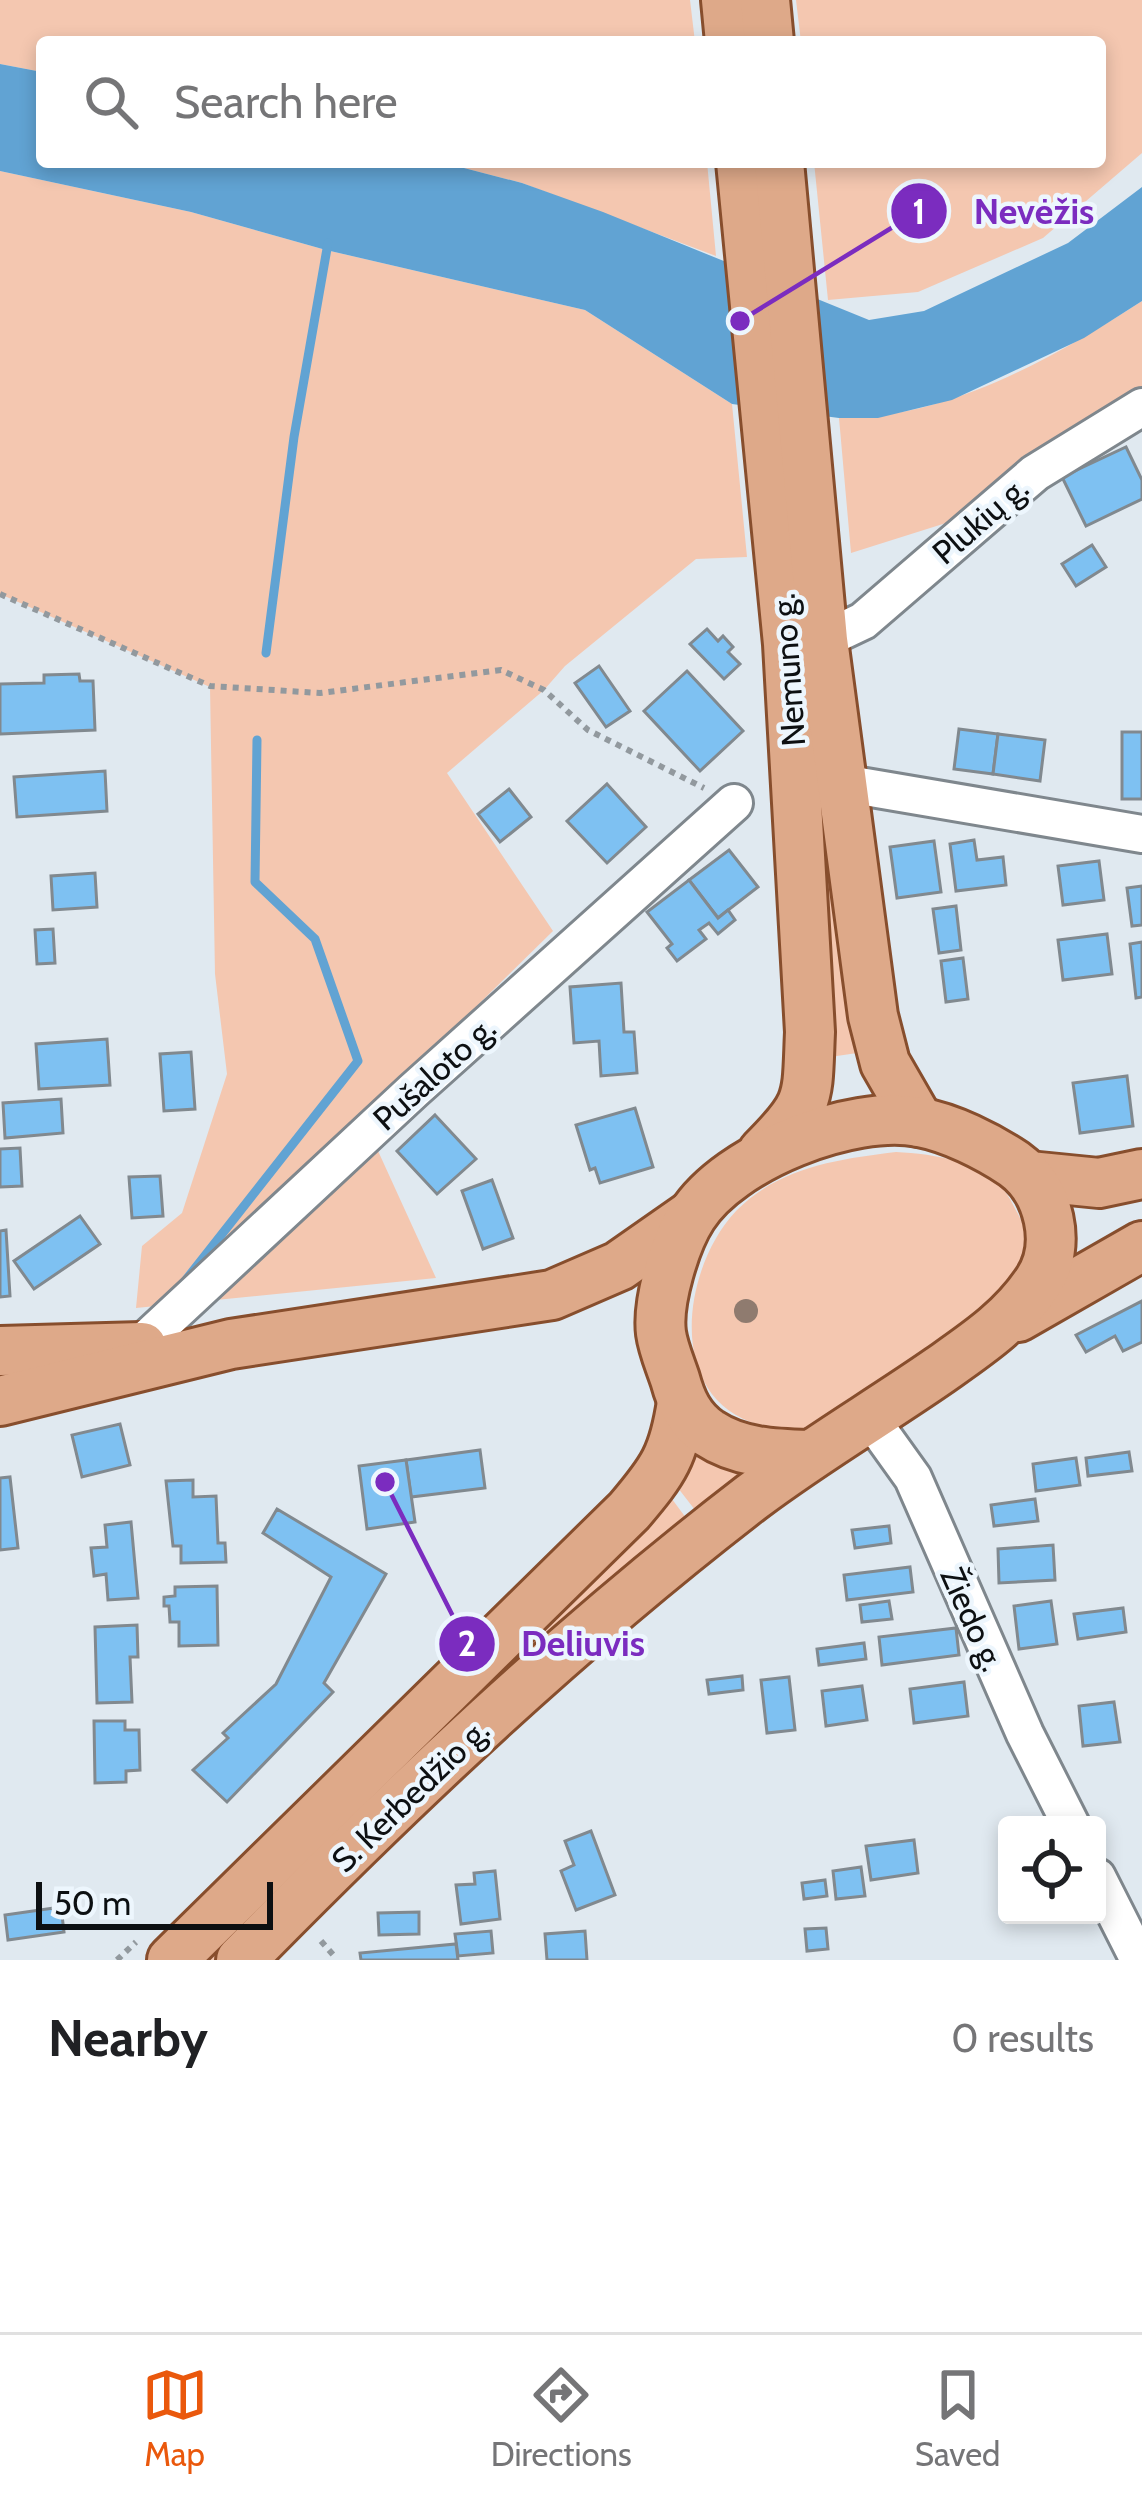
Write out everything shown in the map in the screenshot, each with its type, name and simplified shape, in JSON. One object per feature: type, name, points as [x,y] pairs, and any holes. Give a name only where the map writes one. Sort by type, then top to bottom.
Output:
[{"type":"main road","points":[[725,0],[729,36]]},
{"type":"main road","points":[[765,0],[768,36]]},
{"type":"main road","name":"Nemuno g.","points":[[742,168],[806,642],[842,784],[873,1016],[885,1063],[919,1122]]},
{"type":"main road","name":"Nemuno g.","points":[[755,1160],[796,1118],[807,1093],[809,1032],[806,642],[779,168]]},
{"type":"main road","points":[[0,1400],[231,1344],[553,1294],[619,1266],[692,1215],[755,1160],[840,1127],[889,1120],[919,1122],[977,1144],[1029,1176],[1099,1183],[1142,1174]]},
{"type":"main road","points":[[1004,1325],[1042,1276],[1050,1246],[1048,1215],[1029,1176]]},
{"type":"main road","points":[[692,1215],[668,1275],[661,1333],[682,1402],[694,1420],[731,1443],[751,1451],[809,1455],[1004,1325],[1142,1246]]},
{"type":"main road","points":[[553,1294],[617,1303],[661,1333]]},
{"type":"main road","points":[[0,1352],[231,1344]]},
{"type":"main road","name":"S. Kerbedžio g.","points":[[172,1960],[629,1511],[658,1477],[675,1445],[682,1402]]},
{"type":"main road","name":"S. Kerbedžio g.","points":[[241,1960],[520,1690],[809,1455]]},
{"type":"street","name":"Plukių g.","points":[[806,642],[863,621],[1035,473],[1142,406]]},
{"type":"street","points":[[842,784],[1142,834]]},
{"type":"street","name":"Pušaloto g.","points":[[138,1347],[413,1091],[734,803]]},
{"type":"street","name":"Žiedo g.","points":[[870,1418],[913,1478],[1025,1734],[1066,1816]]},
{"type":"street","points":[[1106,1894],[1139,1960]]},
{"type":"path","points":[[0,594],[210,686],[320,693],[501,670],[544,690],[588,730],[734,803]]},
{"type":"path","points":[[321,1941],[335,1957]]},
{"type":"shaded area","points":[[0,0],[690,0],[694,36],[36,36],[36,71],[0,64]]},
{"type":"shaded area","points":[[796,0],[1142,0],[1142,153],[1043,238],[918,292],[828,300],[815,168],[1106,168],[1106,36],[800,36]]},
{"type":"shaded area","points":[[464,168],[708,168],[716,256],[522,183]]},
{"type":"shaded area","points":[[0,171],[191,212],[326,250],[585,310],[732,404],[747,557],[696,559],[565,666],[544,690],[447,773],[553,931],[363,1118],[436,1278],[136,1308],[142,1246],[182,1213],[227,1074],[215,974],[210,687],[0,594]]},
{"type":"shaded area","points":[[1142,301],[1142,395],[1022,466],[946,523],[851,553],[839,418],[920,408],[998,381]]},
{"type":"shaded area","points":[[818,758],[864,1052],[830,1057]]},
{"type":"shaded area","points":[[896,1152],[959,1162],[1001,1186],[1020,1217],[1028,1243],[1024,1265],[1011,1287],[985,1316],[823,1425],[776,1429],[729,1411],[708,1389],[696,1361],[692,1330],[703,1265],[718,1235],[753,1196],[790,1175],[832,1162]]},
{"type":"shaded area","points":[[697,1452],[725,1461],[746,1482],[702,1519],[678,1488]]},
{"type":"shaded area","points":[[669,1495],[692,1526],[219,1960],[197,1960]]},
{"type":"water","points":[[0,64],[36,71],[36,168],[464,168],[603,212],[869,320],[924,311],[1068,243],[1142,187],[1142,301],[1084,338],[952,400],[878,418],[839,418],[732,404],[585,310],[326,250],[191,212],[0,171]]},
{"type":"building","points":[[1126,447],[1142,480],[1142,499],[1086,526],[1062,477]]},
{"type":"building","points":[[1092,545],[1106,567],[1076,586],[1062,564]]},
{"type":"building","points":[[707,629],[718,641],[723,636],[733,647],[728,652],[740,664],[724,679],[690,644]]},
{"type":"building","points":[[599,666],[630,711],[606,727],[575,683]]},
{"type":"building","points":[[687,671],[743,731],[700,771],[644,711]]},
{"type":"building","points":[[79,674],[80,681],[93,681],[95,730],[0,734],[0,684],[44,683],[44,675]]},
{"type":"building","points":[[959,729],[998,734],[993,774],[954,769]]},
{"type":"building","points":[[1122,732],[1142,732],[1142,799],[1122,799]]},
{"type":"building","points":[[998,734],[1045,740],[1040,781],[993,774]]},
{"type":"building","points":[[105,771],[107,811],[17,817],[14,777]]},
{"type":"building","points":[[607,784],[646,827],[607,863],[567,821]]},
{"type":"building","points":[[509,789],[531,817],[500,842],[478,814]]},
{"type":"building","points":[[974,840],[977,860],[1003,857],[1006,885],[956,891],[950,844]]},
{"type":"building","points":[[934,841],[941,892],[897,898],[890,847]]},
{"type":"building","points":[[729,850],[758,887],[718,918],[689,880]]},
{"type":"building","points":[[1099,861],[1104,900],[1063,905],[1058,866]]},
{"type":"building","points":[[95,873],[97,907],[53,910],[51,876]]},
{"type":"building","points":[[689,880],[718,918],[728,910],[735,920],[718,934],[709,923],[699,930],[706,939],[677,961],[667,948],[672,944],[647,912]]},
{"type":"building","points":[[1142,886],[1142,925],[1132,926],[1127,888]]},
{"type":"building","points":[[956,906],[961,950],[939,953],[933,909]]},
{"type":"building","points":[[53,929],[55,963],[37,964],[35,930]]},
{"type":"building","points":[[1107,934],[1112,974],[1063,980],[1058,940]]},
{"type":"building","points":[[1142,942],[1142,997],[1136,998],[1130,944]]},
{"type":"building","points":[[963,958],[968,999],[946,1002],[941,961]]},
{"type":"building","points":[[621,983],[624,1032],[634,1032],[637,1073],[601,1076],[599,1041],[574,1043],[570,987]]},
{"type":"building","points":[[107,1039],[110,1085],[39,1089],[36,1044]]},
{"type":"building","points":[[191,1052],[195,1109],[164,1111],[160,1054]]},
{"type":"building","points":[[1127,1076],[1133,1126],[1080,1133],[1073,1083]]},
{"type":"building","points":[[61,1099],[63,1133],[5,1138],[3,1103]]},
{"type":"building","points":[[635,1108],[653,1167],[600,1183],[595,1168],[590,1170],[576,1125]]},
{"type":"building","points":[[435,1115],[476,1159],[437,1194],[397,1151]]},
{"type":"building","points":[[20,1148],[22,1186],[0,1187],[0,1149]]},
{"type":"building","points":[[160,1176],[163,1216],[132,1218],[129,1177]]},
{"type":"building","points":[[492,1180],[513,1238],[483,1249],[462,1191]]},
{"type":"building","points":[[80,1216],[100,1244],[34,1289],[14,1261]]},
{"type":"building","points":[[6,1230],[10,1296],[0,1297],[0,1231]]},
{"type":"building","points":[[1142,1301],[1142,1342],[1123,1351],[1115,1336],[1086,1352],[1076,1335]]},
{"type":"building","points":[[120,1424],[130,1465],[82,1477],[72,1435]]},
{"type":"building","points":[[480,1450],[485,1488],[411,1497],[406,1460]]},
{"type":"building","points":[[1129,1452],[1132,1471],[1088,1476],[1086,1458]]},
{"type":"building","points":[[1076,1458],[1080,1485],[1036,1491],[1033,1464]]},
{"type":"building","points":[[406,1460],[415,1522],[367,1529],[359,1466]]},
{"type":"building","points":[[10,1477],[18,1548],[0,1550],[0,1478]]},
{"type":"building","points":[[193,1480],[193,1497],[216,1496],[218,1543],[225,1543],[226,1562],[181,1563],[181,1546],[173,1546],[166,1481]]},
{"type":"building","points":[[1035,1499],[1038,1521],[994,1526],[991,1505]]},
{"type":"building","points":[[277,1509],[386,1574],[324,1683],[333,1692],[227,1802],[193,1770],[228,1738],[223,1733],[276,1684],[331,1577],[263,1533]]},
{"type":"building","points":[[131,1522],[138,1598],[108,1600],[106,1574],[94,1576],[91,1548],[107,1547],[105,1525]]},
{"type":"building","points":[[889,1526],[891,1543],[855,1548],[852,1530]]},
{"type":"building","points":[[1053,1545],[1055,1580],[999,1583],[998,1549]]},
{"type":"building","points":[[910,1567],[913,1592],[847,1600],[844,1575]]},
{"type":"building","points":[[217,1586],[218,1645],[179,1646],[179,1622],[170,1622],[164,1597],[175,1596],[175,1587]]},
{"type":"building","points":[[889,1601],[892,1619],[862,1622],[860,1605]]},
{"type":"building","points":[[1051,1601],[1057,1644],[1019,1649],[1014,1606]]},
{"type":"building","points":[[1123,1608],[1126,1632],[1078,1639],[1074,1614]]},
{"type":"building","points":[[137,1625],[138,1657],[130,1657],[132,1702],[97,1703],[95,1627]]},
{"type":"building","points":[[956,1628],[959,1655],[882,1665],[879,1637]]},
{"type":"building","points":[[864,1643],[866,1659],[819,1665],[817,1649]]},
{"type":"building","points":[[742,1676],[743,1690],[709,1694],[707,1680]]},
{"type":"building","points":[[789,1677],[795,1730],[767,1733],[761,1680]]},
{"type":"building","points":[[964,1682],[968,1716],[914,1723],[910,1689]]},
{"type":"building","points":[[862,1686],[867,1720],[826,1726],[822,1691]]},
{"type":"building","points":[[1114,1702],[1120,1742],[1083,1746],[1079,1706]]},
{"type":"building","points":[[94,1721],[125,1721],[125,1730],[139,1730],[140,1770],[126,1771],[126,1782],[95,1783]]},
{"type":"building","points":[[591,1831],[615,1895],[576,1910],[561,1871],[574,1865],[565,1841]]},
{"type":"building","points":[[914,1840],[918,1873],[871,1880],[866,1846]]},
{"type":"building","points":[[861,1867],[865,1896],[836,1899],[833,1871]]},
{"type":"building","points":[[495,1871],[500,1919],[461,1924],[456,1885],[475,1884],[474,1873]]},
{"type":"building","points":[[825,1880],[827,1896],[804,1899],[802,1883]]},
{"type":"building","points":[[61,1907],[64,1932],[8,1940],[5,1915]]},
{"type":"building","points":[[419,1912],[419,1934],[379,1935],[378,1913]]},
{"type":"building","points":[[826,1928],[828,1949],[807,1951],[805,1929]]},
{"type":"building","points":[[491,1931],[493,1953],[458,1956],[455,1934]]},
{"type":"building","points":[[585,1931],[587,1960],[547,1960],[545,1934]]},
{"type":"building","points":[[456,1944],[458,1960],[361,1960],[360,1953]]},
{"type":"waterway","points":[[266,653],[294,437],[328,243]]},
{"type":"waterway","points":[[185,1281],[358,1061],[315,939],[255,882],[257,740]]},
{"type":"place","name":"Nevėžis","points":[[740,321]]},
{"type":"place","name":"Deliuvis","points":[[385,1482]]}]
